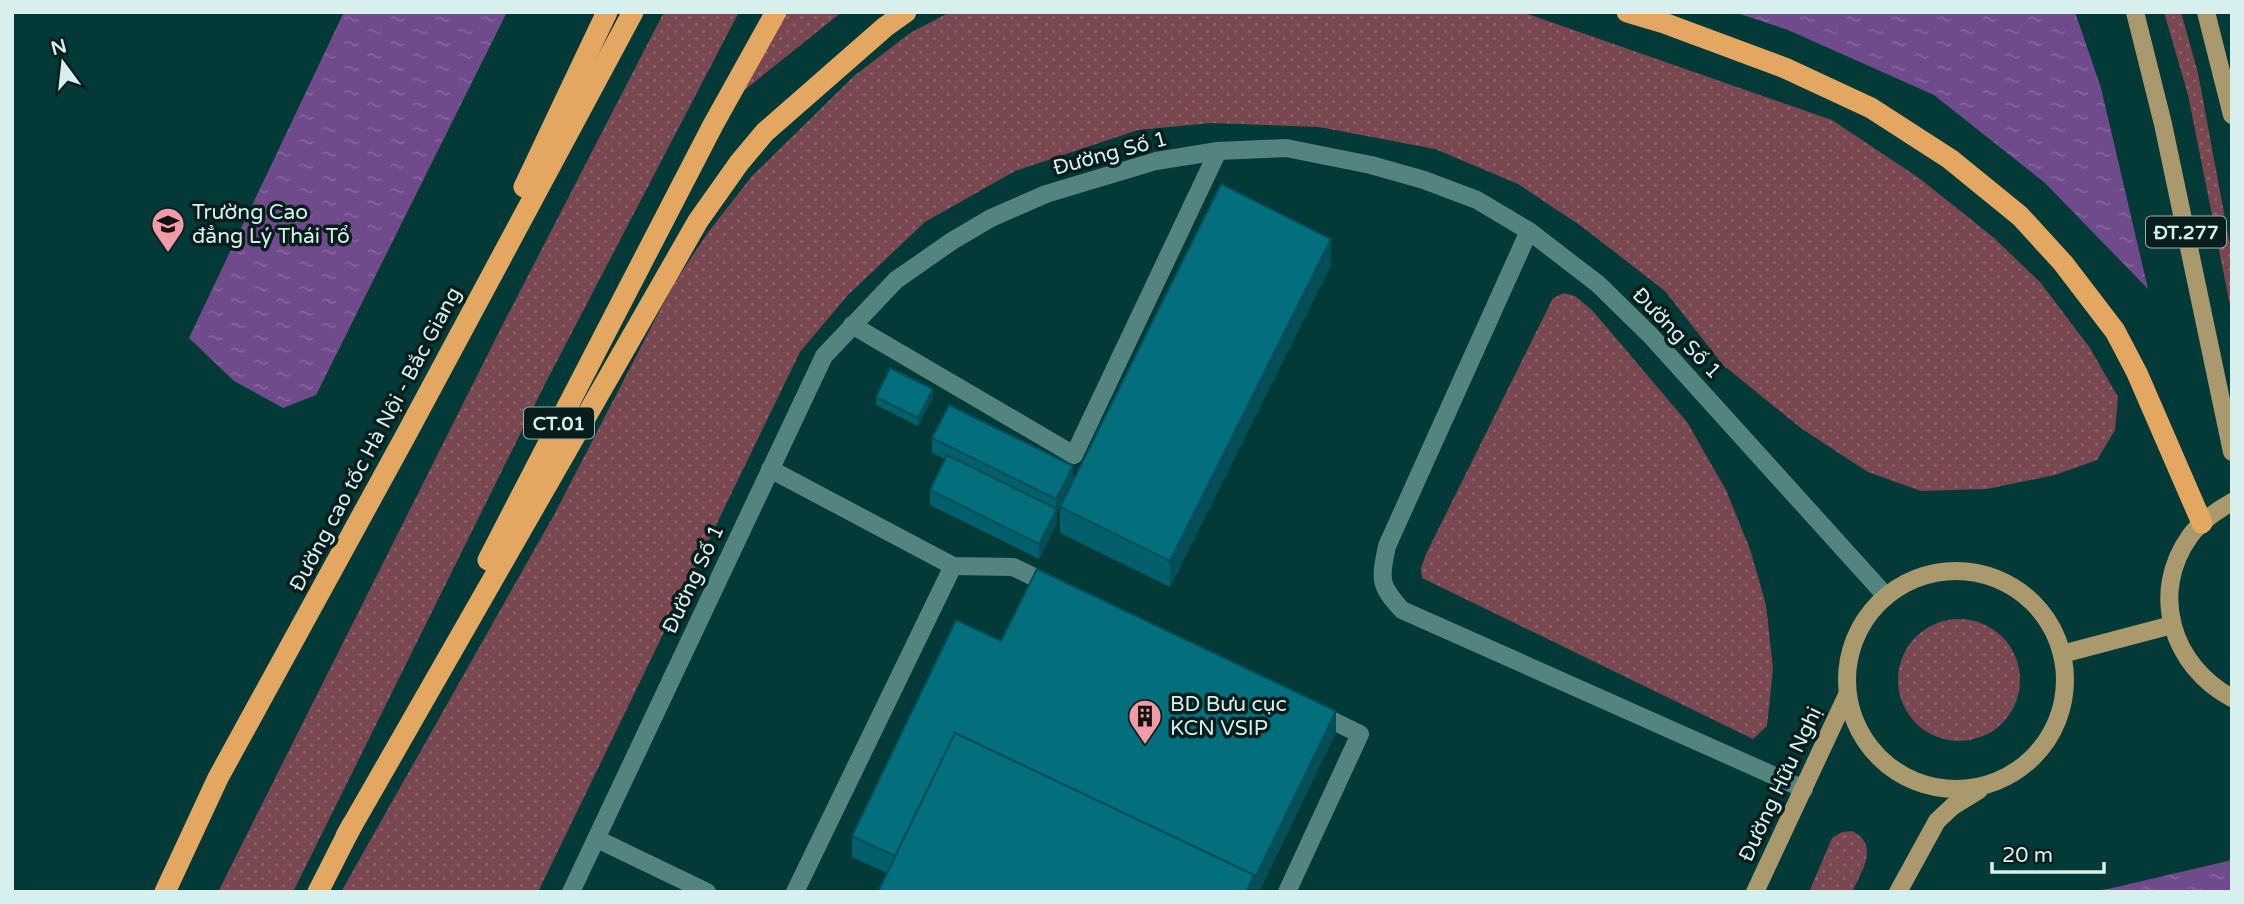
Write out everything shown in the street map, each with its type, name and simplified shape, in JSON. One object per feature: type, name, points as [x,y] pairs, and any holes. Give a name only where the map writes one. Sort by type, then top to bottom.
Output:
[{"type":"highway","points":[[406,435],[607,12]]},
{"type":"highway","name":"Đường cao tốc Hà Nội - Bắc Giang","points":[[165,892],[218,778],[406,435],[632,12]]},
{"type":"highway","name":"CT.01","points":[[317,892],[713,125],[776,12]]},
{"type":"highway","points":[[346,836],[698,221],[739,163],[765,132],[885,27],[906,12]]},
{"type":"highway","points":[[1627,12],[1785,68],[1871,108],[1950,159],[2020,216],[2063,263],[2115,331],[2137,373],[2202,523]]},
{"type":"main road","name":"ĐT.277","points":[[2135,12],[2164,124],[2232,452]]},
{"type":"main road","points":[[2206,12],[2232,115]]},
{"type":"main road","points":[[2232,502],[2202,523],[2183,548],[2174,570],[2170,593],[2172,625],[2177,640],[2193,667],[2224,693],[2232,706]]},
{"type":"main road","points":[[1898,892],[1937,821],[1953,806],[1986,785],[2016,771],[2041,748],[2051,734],[2063,702],[2065,685],[2062,654],[2043,614],[2022,593],[1997,579],[1968,572],[1939,572],[1911,581],[1886,596],[1867,616],[1854,640],[1847,667],[1847,695],[1853,720],[1866,744],[1884,764],[1907,778],[1932,787],[1959,789],[1986,785]]},
{"type":"main road","points":[[2062,654],[2172,625]]},
{"type":"main road","name":"Đường Hữu Nghị","points":[[1755,892],[1847,695]]},
{"type":"street","name":"Đường Số 1","points":[[570,892],[824,356],[896,280],[991,218],[1046,194],[1156,161],[1218,151],[1286,148],[1371,165],[1424,180],[1477,200],[1529,230],[1598,284],[1651,336],[1886,596]]},
{"type":"street","points":[[852,325],[1074,455],[1218,151]]},
{"type":"street","points":[[1529,230],[1387,546],[1382,567],[1384,591],[1402,611],[1804,789]]},
{"type":"street","points":[[770,469],[953,566],[1013,567],[1075,597]]},
{"type":"street","points":[[795,892],[953,566]]},
{"type":"street","points":[[1287,892],[1360,734],[1298,704]]},
{"type":"street","points":[[597,839],[707,892]]},
{"type":"shaded area","points":[[664,12],[739,12],[545,384],[293,892],[218,892],[501,328]]},
{"type":"shaded area","points":[[774,12],[842,12],[722,108]]},
{"type":"shaded area","points":[[950,12],[1525,13],[1832,120],[1919,178],[1993,237],[2040,282],[2090,348],[2118,397],[2115,430],[2097,460],[2055,475],[1987,489],[1921,491],[1868,472],[1802,429],[1723,365],[1665,291],[1581,226],[1518,184],[1435,149],[1319,127],[1211,123],[1138,130],[1015,171],[925,222],[848,295],[800,352],[538,892],[341,892],[555,513],[674,283],[709,231],[752,176],[854,76],[910,33]]},
{"type":"shaded area","points":[[2164,12],[2181,12],[2198,73],[2232,256],[2232,315],[2188,95]]},
{"type":"shaded area","points":[[1564,293],[1575,296],[1592,310],[1687,422],[1726,490],[1750,549],[1766,605],[1773,669],[1767,726],[1753,739],[1422,578],[1421,568],[1427,552],[1553,298]]},
{"type":"shaded area","points":[[1959,619],[1983,623],[2002,637],[2016,656],[2020,680],[2016,704],[2002,723],[1983,737],[1959,741],[1935,737],[1916,723],[1902,704],[1898,680],[1902,656],[1916,637],[1935,623]]},
{"type":"shaded area","points":[[1852,831],[1865,843],[1867,851],[1864,867],[1852,892],[1809,892],[1832,838],[1842,832]]},
{"type":"water","points":[[344,12],[507,12],[316,395],[283,408],[234,381],[189,338]]},
{"type":"water","points":[[1734,12],[2075,12],[2101,88],[2148,289],[2045,183],[1934,95],[1788,30]]},
{"type":"water","points":[[2232,860],[2232,892],[2086,892],[2108,889]]},
{"type":"building","points":[[1221,184],[1331,239],[1170,561],[1060,507]]},
{"type":"building","points":[[890,368],[933,389],[918,418],[876,397]]},
{"type":"building","points":[[949,405],[1073,466],[1056,499],[932,438]]},
{"type":"building","points":[[947,455],[1057,509],[1039,544],[930,490]]},
{"type":"building","name":"BD Bưu cục KCN VSIP","points":[[1037,569],[1336,711],[1254,880],[1254,875],[955,733],[895,856],[852,836],[956,620],[1001,641]]},
{"type":"building","points":[[955,733],[1254,875],[1246,892],[878,892]]},
{"type":"place","name":"Trường Cao đẳng Lý Thái Tổ","points":[[168,254]]},
{"type":"place","name":"BD Bưu cục KCN VSIP","points":[[1145,746]]}]
